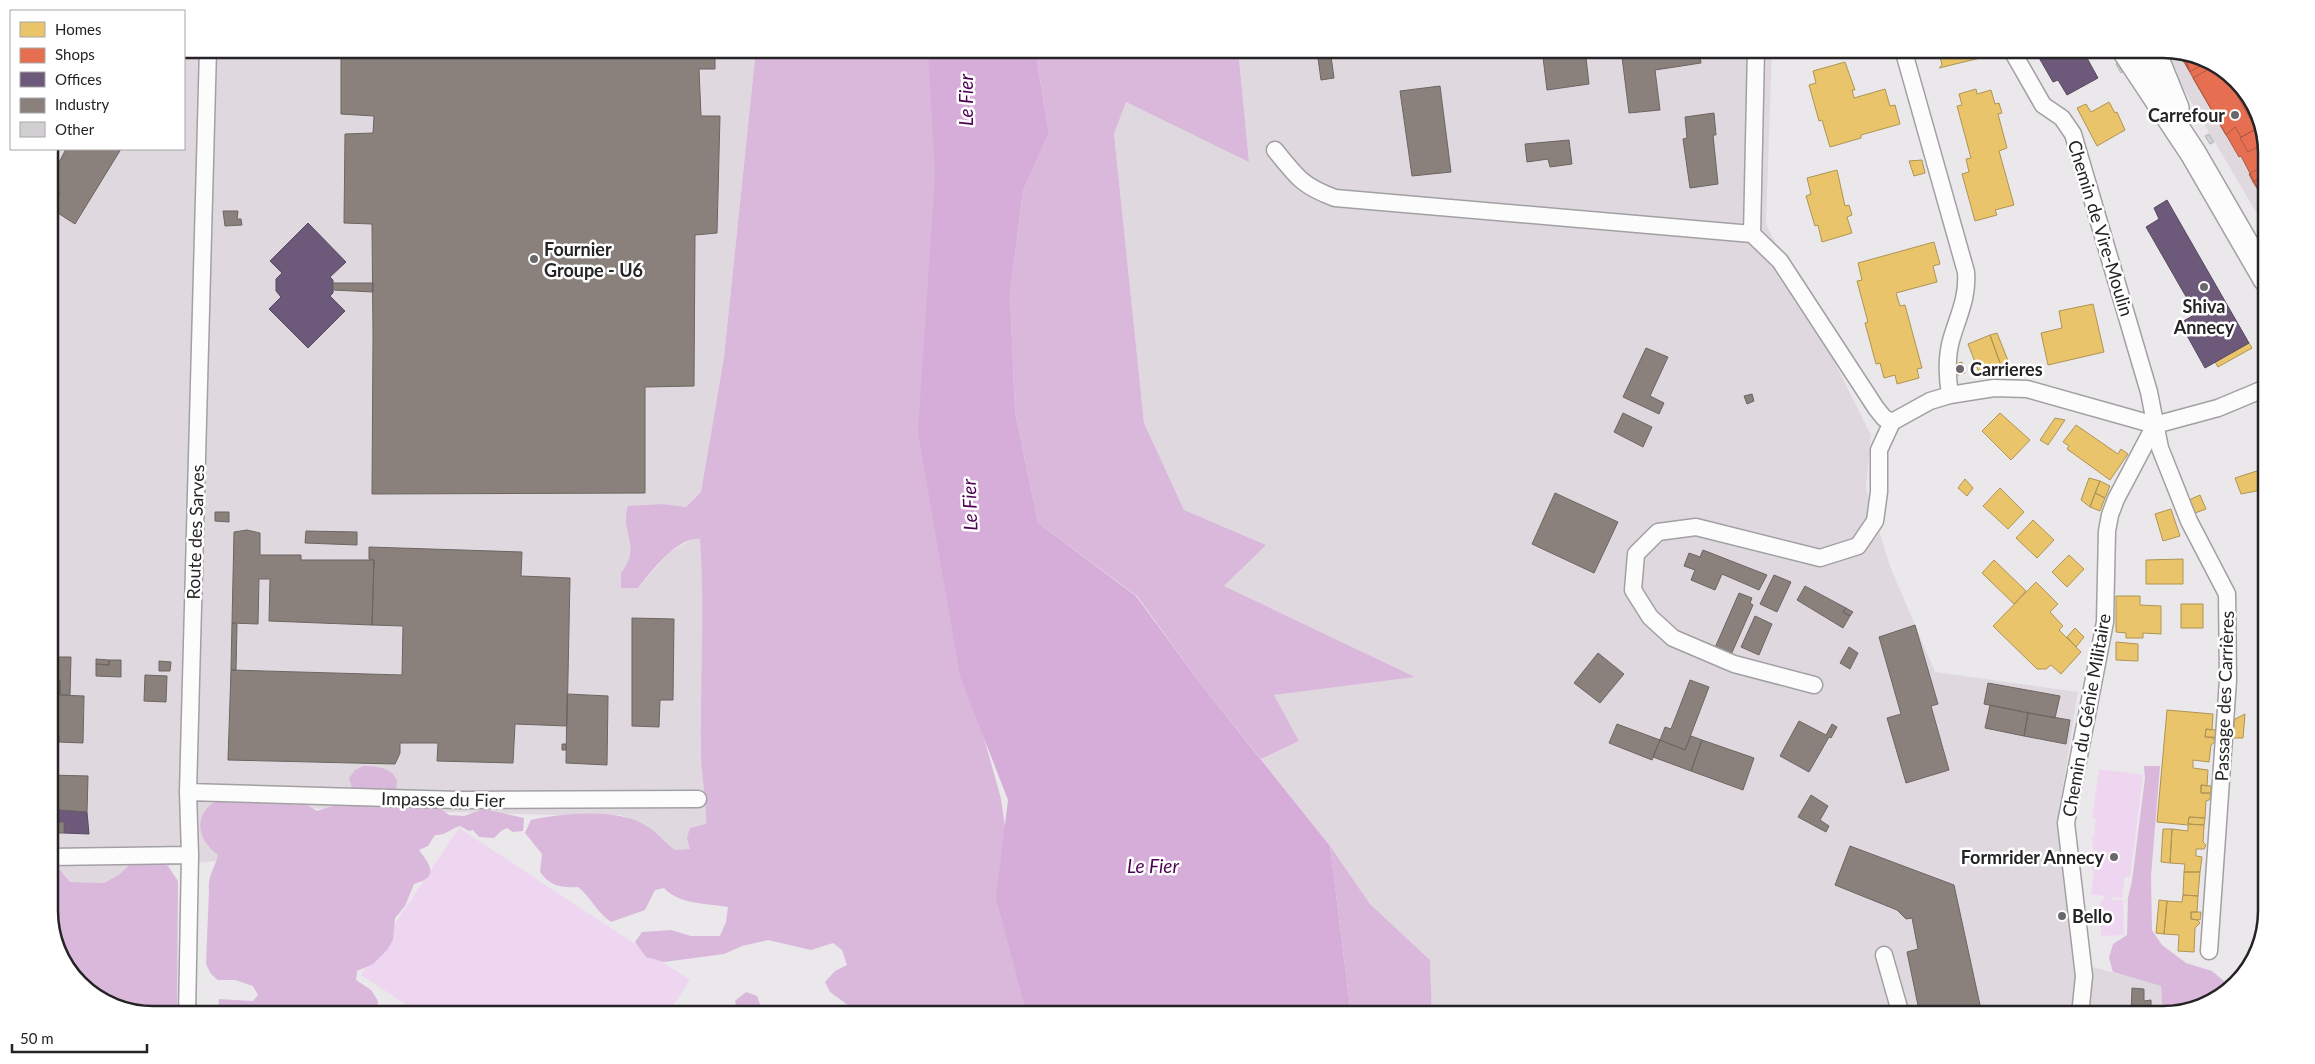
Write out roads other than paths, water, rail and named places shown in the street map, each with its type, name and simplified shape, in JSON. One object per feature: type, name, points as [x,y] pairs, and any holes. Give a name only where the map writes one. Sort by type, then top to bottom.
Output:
[{"type":"main road","points":[[2130,58],[2190,148],[2257,264]]},
{"type":"main road","points":[[2155,58],[2190,148]]},
{"type":"street","name":"Route des Sarves","points":[[187,1006],[190,855],[188,792],[208,58]]},
{"type":"street","points":[[1752,234],[1756,58]]},
{"type":"street","points":[[1906,58],[1966,272],[1967,288],[1964,303],[1952,338],[1949,354],[1947,376],[1950,395]]},
{"type":"street","name":"Chemin de Vire-Moulin","points":[[2016,58],[2044,105],[2062,118],[2073,134],[2149,392],[2156,425]]},
{"type":"street","points":[[1275,150],[1300,181],[1318,192],[1335,198],[1752,234],[1780,261],[1876,408],[1884,418],[1892,422]]},
{"type":"street","points":[[1814,684],[1734,664],[1673,638],[1650,617],[1633,590],[1636,554],[1658,532],[1696,527],[1820,558],[1858,546],[1875,522],[1879,492],[1879,450],[1892,422],[1930,401],[1950,395],[1994,388],[2027,390],[2156,425],[2218,408],[2257,392]]},
{"type":"street","name":"Passage des Carrières","points":[[2156,425],[2160,448],[2178,495],[2227,594],[2228,680],[2209,951]]},
{"type":"street","name":"Chemin du Génie Militaire","points":[[2081,1006],[2084,976],[2066,823],[2105,622],[2107,531],[2110,515],[2116,499],[2156,425]]},
{"type":"street","name":"Impasse du Fier","points":[[188,792],[458,800],[698,799]]},
{"type":"street","points":[[58,857],[190,855]]},
{"type":"street","points":[[1884,955],[1898,1006]]},
{"type":"water","name":"Le Fier","points":[[928,58],[1036,58],[1049,133],[1023,191],[1010,292],[1015,412],[1038,523],[1136,596],[1203,687],[1330,846],[1350,1006],[1025,1006],[996,898],[1008,800],[960,676],[918,432],[935,175]]},
{"type":"place","name":"Carrefour","points":[[2235,115]]},
{"type":"place","name":"Fournier Groupe - U6","points":[[534,259]]},
{"type":"place","name":"Shiva Annecy","points":[[2204,287]]},
{"type":"place","name":"Carrieres","points":[[1960,369]]},
{"type":"place","name":"Formrider Annecy","points":[[2114,857]]},
{"type":"place","name":"Bello","points":[[2062,916]]}]
